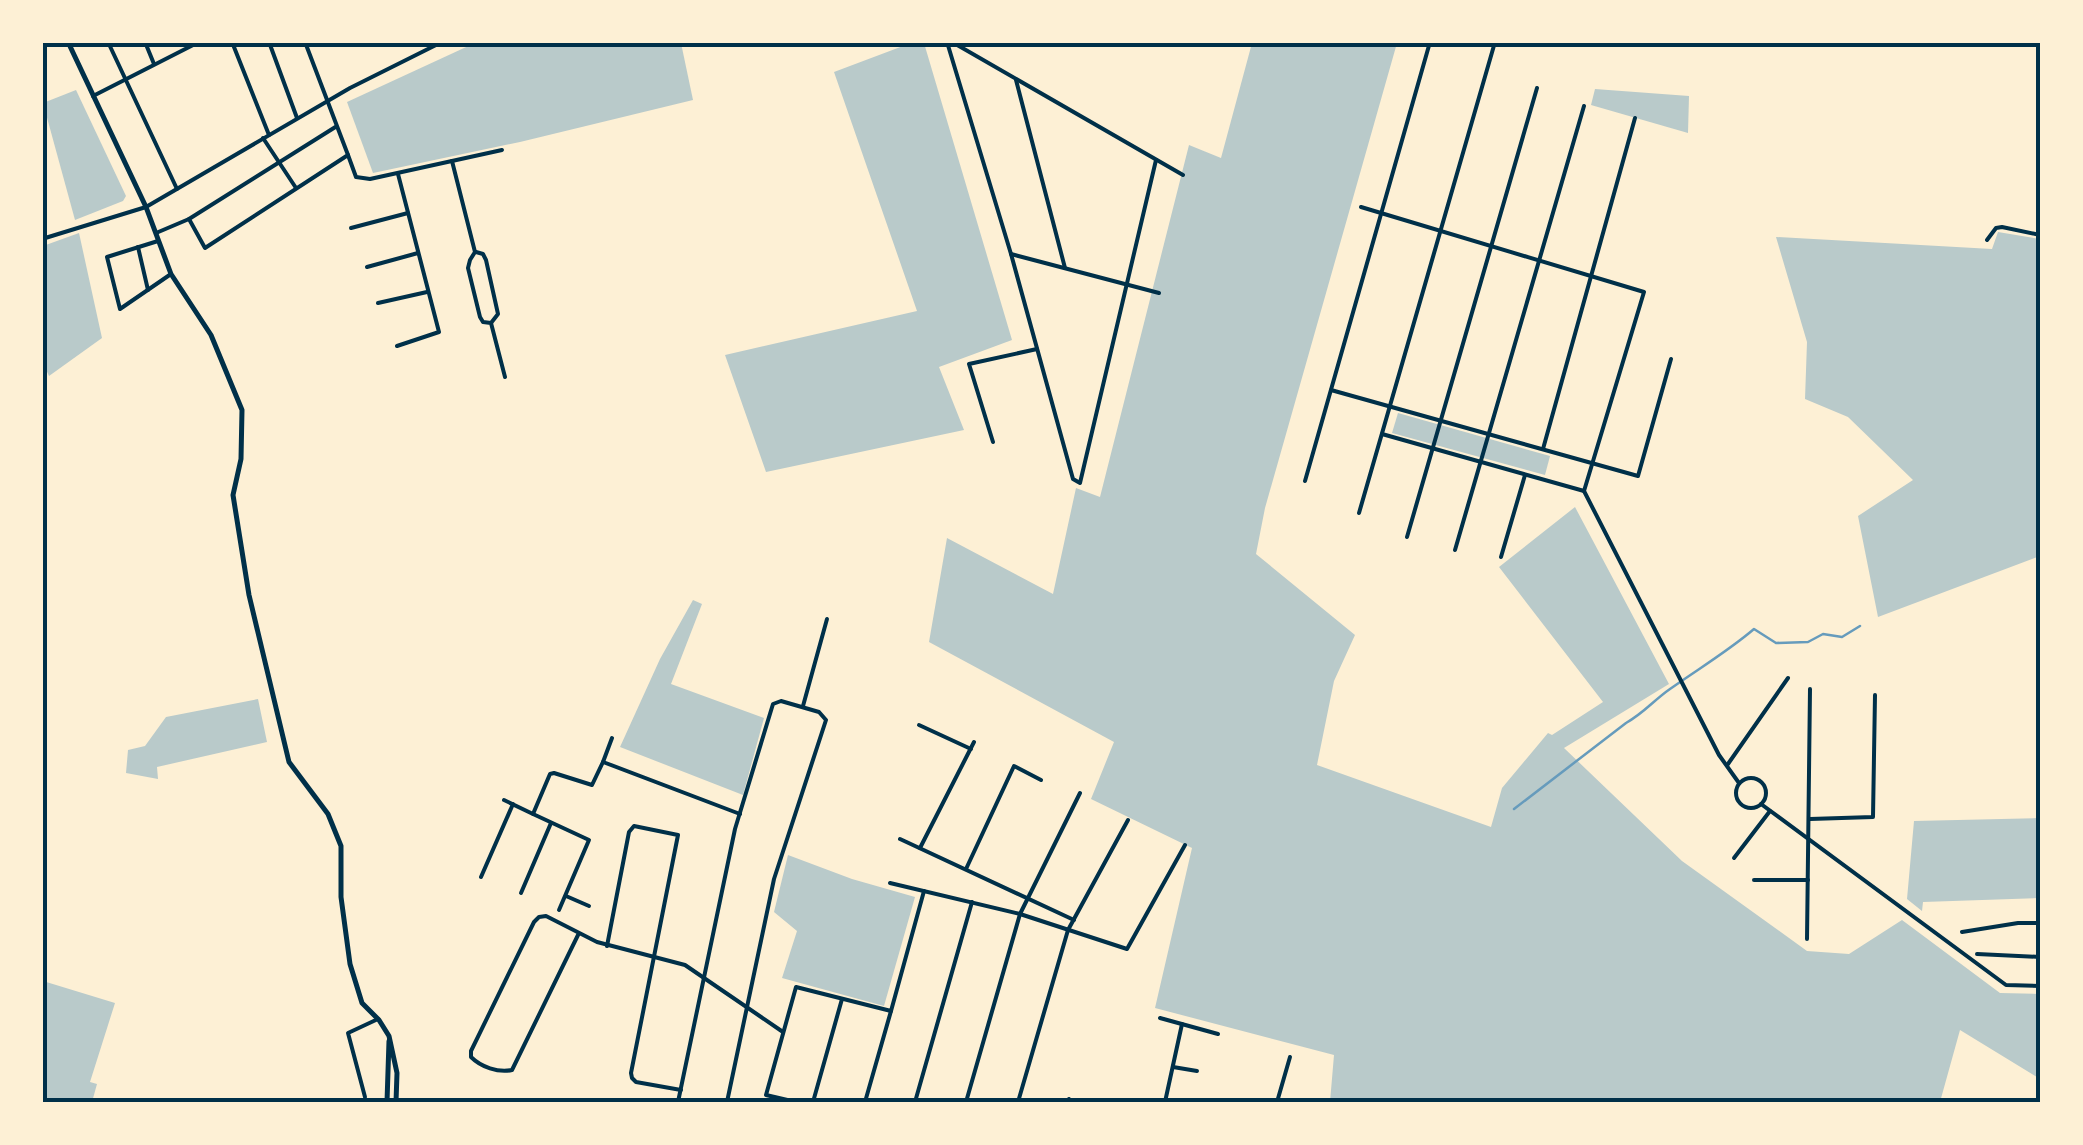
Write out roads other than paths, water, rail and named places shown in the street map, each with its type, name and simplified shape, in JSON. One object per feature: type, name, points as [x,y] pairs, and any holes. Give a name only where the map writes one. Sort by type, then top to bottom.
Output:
[{"type":"main road","points":[[68,42],[146,207],[171,274],[212,334],[242,410],[244,438],[234,495],[250,594],[290,762],[328,814],[341,846],[341,897],[350,964],[362,1003],[389,1036],[398,1073],[396,1102]]},
{"type":"main road","points":[[387,1102],[389,1036]]},
{"type":"street","points":[[108,42],[177,188]]},
{"type":"street","points":[[145,42],[154,64]]},
{"type":"street","points":[[178,42],[182,51]]},
{"type":"street","points":[[93,96],[199,42]]},
{"type":"street","points":[[232,42],[266,136],[296,188]]},
{"type":"street","points":[[269,42],[298,118]]},
{"type":"street","points":[[305,42],[356,177],[398,174],[502,150]]},
{"type":"street","points":[[42,239],[146,207],[327,101],[442,42]]},
{"type":"street","points":[[949,42],[1183,175]]},
{"type":"street","points":[[949,42],[1073,479],[1080,482],[1156,160]]},
{"type":"street","points":[[1304,481],[1430,42]]},
{"type":"street","points":[[1359,513],[1495,42]]},
{"type":"street","points":[[1016,80],[1065,268]]},
{"type":"street","points":[[1407,537],[1537,88]]},
{"type":"street","points":[[1455,550],[1584,106]]},
{"type":"street","points":[[1543,450],[1635,118]]},
{"type":"street","points":[[155,233],[189,218],[337,126]]},
{"type":"street","points":[[189,218],[205,248],[348,155]]},
{"type":"street","points":[[452,162],[475,252],[468,268],[480,317],[491,323]]},
{"type":"street","points":[[397,346],[439,332],[398,174]]},
{"type":"street","points":[[1361,208],[1644,292],[1584,490],[1719,755],[1739,783]]},
{"type":"street","points":[[352,228],[408,214]]},
{"type":"street","points":[[1987,240],[1996,228],[2002,227],[2040,234]]},
{"type":"street","points":[[158,241],[107,256],[120,309],[171,274]]},
{"type":"street","points":[[138,247],[148,290]]},
{"type":"street","points":[[475,252],[486,260],[498,314],[491,323]]},
{"type":"street","points":[[367,268],[418,253]]},
{"type":"street","points":[[1011,254],[1159,293]]},
{"type":"street","points":[[378,302],[427,292]]},
{"type":"street","points":[[491,323],[505,377]]},
{"type":"street","points":[[993,442],[970,364],[1037,349]]},
{"type":"street","points":[[1331,390],[1638,476],[1671,359]]},
{"type":"street","points":[[1382,434],[1584,490]]},
{"type":"street","points":[[1501,556],[1525,474]]},
{"type":"street","points":[[803,707],[826,619]]},
{"type":"street","points":[[1727,766],[1788,678]]},
{"type":"street","points":[[1807,939],[1810,689]]},
{"type":"street","points":[[1808,819],[1873,817],[1875,695]]},
{"type":"street","points":[[678,1102],[740,814],[774,704],[781,701],[820,712],[826,720],[774,879],[727,1102]]},
{"type":"street","points":[[920,725],[971,749]]},
{"type":"street","points":[[533,814],[550,774],[592,785],[612,738]]},
{"type":"street","points":[[920,848],[974,742]]},
{"type":"street","points":[[603,762],[740,814]]},
{"type":"street","points":[[966,869],[1014,766],[1041,780]]},
{"type":"street","points":[[1748,778],[1760,781],[1766,792],[1761,804],[1748,808],[1740,805],[1735,792],[1739,783],[1748,778]]},
{"type":"street","points":[[966,1102],[1020,914],[1080,793]]},
{"type":"street","points":[[504,800],[588,838],[590,843],[560,910]]},
{"type":"street","points":[[481,877],[513,804]]},
{"type":"street","points":[[1761,804],[2006,985],[2040,986]]},
{"type":"street","points":[[1734,858],[1770,811]]},
{"type":"street","points":[[1018,1102],[1068,930],[1128,820]]},
{"type":"street","points":[[520,893],[552,822]]},
{"type":"street","points":[[607,946],[628,832],[634,826],[678,835],[632,1078],[681,1090]]},
{"type":"street","points":[[900,839],[1074,920]]},
{"type":"street","points":[[890,883],[1020,914],[1127,949],[1186,845]]},
{"type":"street","points":[[1754,880],[1808,880]]},
{"type":"street","points":[[865,1102],[924,891]]},
{"type":"street","points":[[566,896],[590,906]]},
{"type":"street","points":[[916,1102],[972,902]]},
{"type":"street","points":[[580,934],[512,1070],[506,1072],[478,1064],[471,1051],[534,922],[546,916],[607,946],[685,964],[783,1032]]},
{"type":"street","points":[[1962,932],[2040,922]]},
{"type":"street","points":[[1976,954],[2040,957]]},
{"type":"street","points":[[796,1102],[766,1095],[796,987],[891,1011]]},
{"type":"street","points":[[813,1102],[842,998]]},
{"type":"street","points":[[366,1097],[348,1034],[378,1018]]},
{"type":"street","points":[[1160,1018],[1218,1034]]},
{"type":"street","points":[[1165,1102],[1182,1024]]},
{"type":"street","points":[[1276,1102],[1290,1057]]},
{"type":"street","points":[[1173,1067],[1196,1071]]},
{"type":"waterway","points":[[1514,809],[1754,629],[1776,643],[1808,642],[1823,634],[1842,637],[1860,626]]}]
